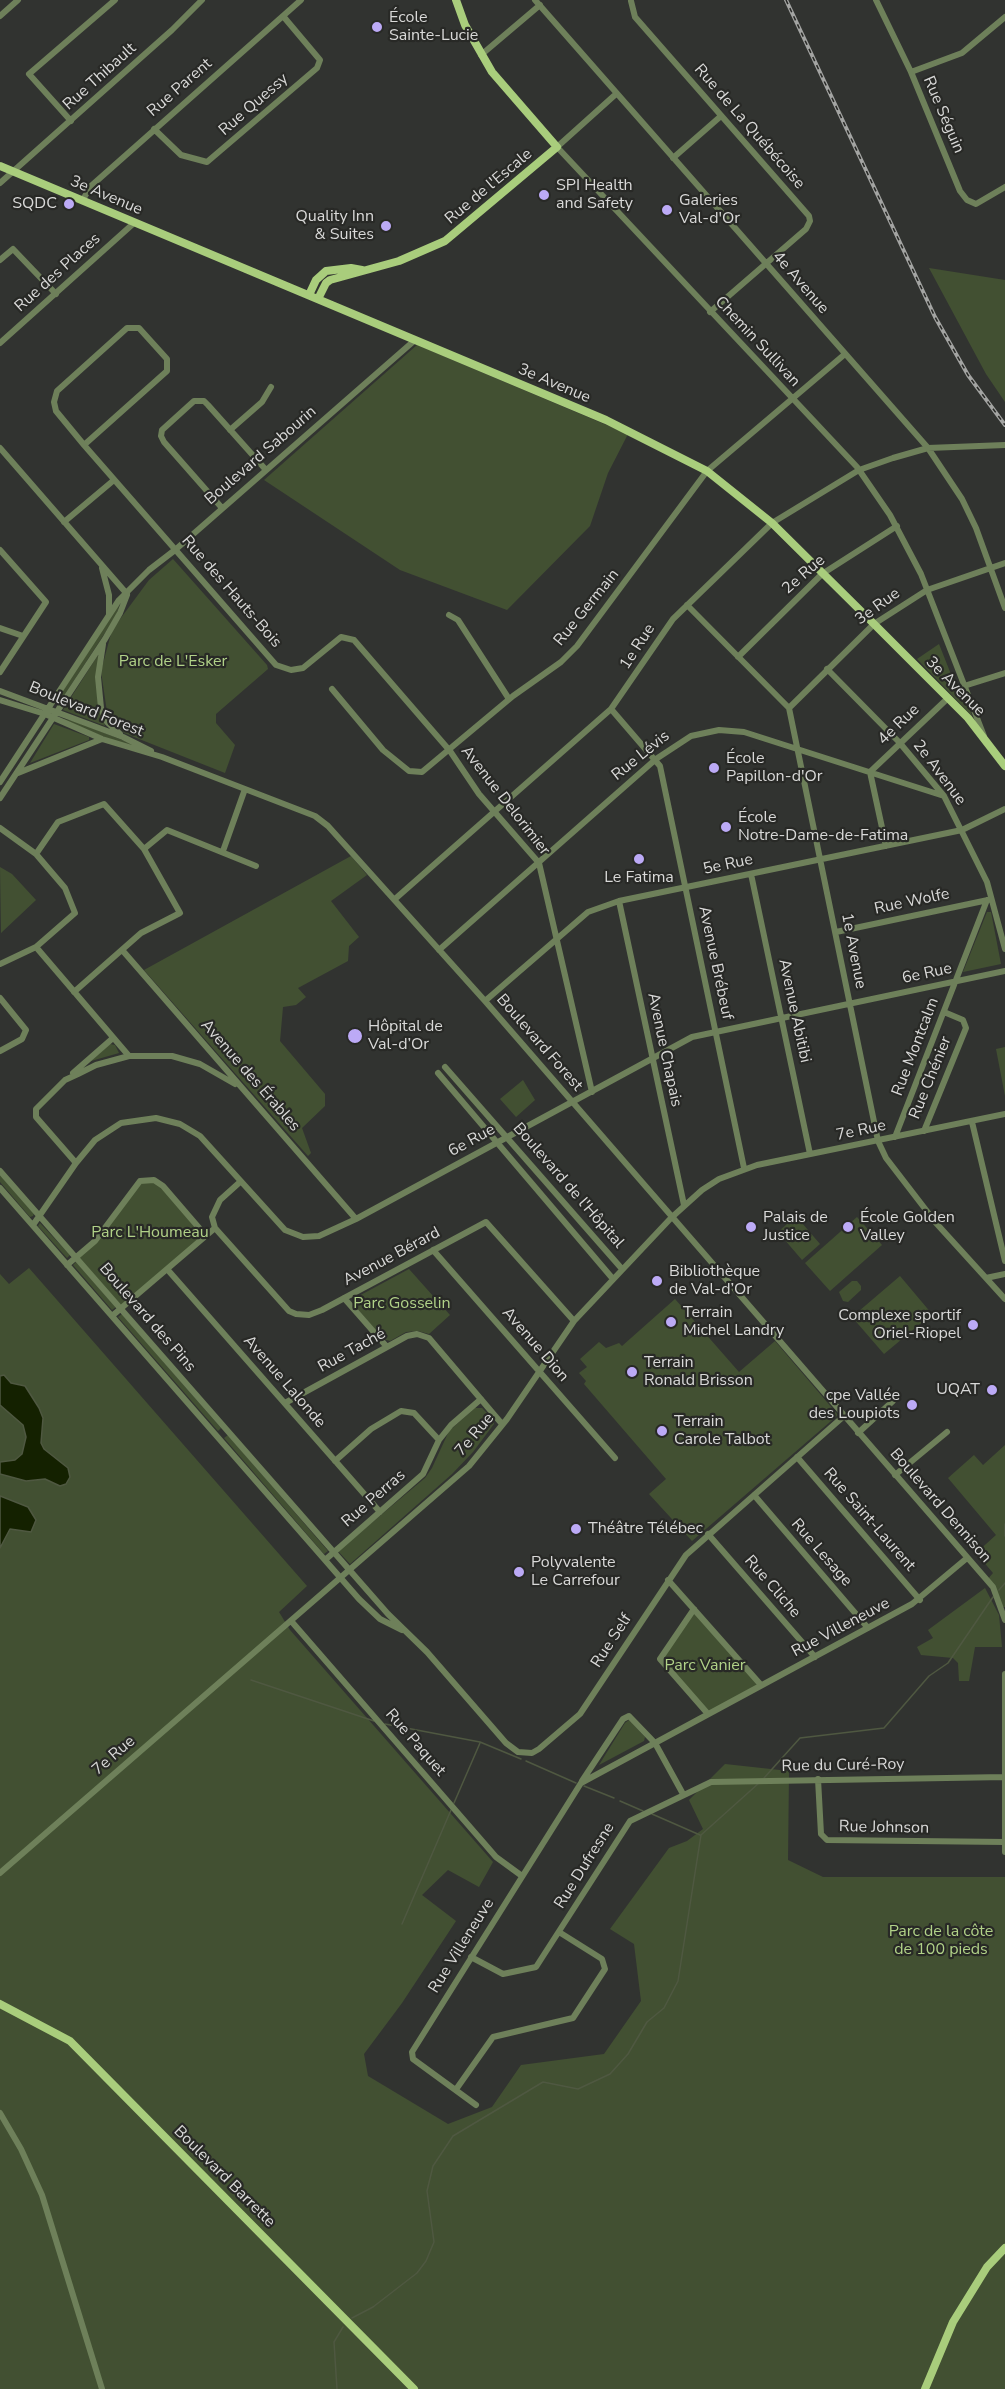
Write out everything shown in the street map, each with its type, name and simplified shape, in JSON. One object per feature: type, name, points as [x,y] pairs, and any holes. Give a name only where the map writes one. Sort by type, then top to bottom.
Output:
[{"type":"main road","name":"Chemin Sullivan","points":[[456,0],[465,25],[481,55],[506,90],[556,147]]},
{"type":"main road","name":"Rue de l'Escale","points":[[318,299],[326,283],[420,253],[446,241],[556,147]]},
{"type":"main road","name":"3e Avenue","points":[[0,166],[606,420],[707,471],[772,523],[984,737],[1005,766]]},
{"type":"main road","name":"Rue de l'Escale","points":[[309,295],[316,280],[326,271],[351,268],[362,270]]},
{"type":"main road","name":"Boulevard Barrette","points":[[0,2004],[70,2041],[414,2389]]},
{"type":"main road","points":[[925,2389],[952,2322],[987,2267],[1005,2248]]},
{"type":"street","points":[[0,16],[18,0]]},
{"type":"street","points":[[71,121],[30,74],[115,0]]},
{"type":"street","name":"Rue Thibault","points":[[0,183],[202,0]]},
{"type":"street","name":"Rue Parent","points":[[82,201],[91,186],[301,0]]},
{"type":"street","name":"Rue Séguin","points":[[876,0],[911,72],[960,190],[967,200],[976,204],[985,201],[1005,187]]},
{"type":"street","name":"Rue de La Québécoise","points":[[631,1],[635,17],[809,216],[809,225],[806,229],[766,264]]},
{"type":"street","points":[[481,55],[538,3]]},
{"type":"street","name":"4e Avenue","points":[[538,3],[928,448],[962,499],[991,567],[1005,608]]},
{"type":"street","name":"Rue Quessy","points":[[154,129],[181,155],[207,162],[317,68],[320,60],[283,16]]},
{"type":"street","points":[[911,72],[962,53],[1005,17]]},
{"type":"street","name":"Rue de l'Escale","points":[[556,147],[616,94]]},
{"type":"street","points":[[673,158],[722,117]]},
{"type":"street","name":"Chemin Sullivan","points":[[556,147],[859,470],[897,526],[927,590],[984,737]]},
{"type":"street","name":"Rue des Places","points":[[0,343],[134,223]]},
{"type":"street","points":[[0,260],[13,249],[56,294]]},
{"type":"street","points":[[710,312],[766,264]]},
{"type":"street","name":"Rue des Hauts-Bois","points":[[84,445],[167,371],[167,359],[139,328],[128,328],[57,391],[54,402],[56,411],[84,445],[114,480],[276,665],[291,670],[303,668],[341,637]]},
{"type":"street","name":"Boulevard Sabourin","points":[[0,782],[109,614],[149,570],[176,550],[415,340]]},
{"type":"street","name":"Rue Germain","points":[[332,688],[383,750],[409,771],[422,772],[450,751],[508,699],[561,662],[577,646],[707,471],[845,354]]},
{"type":"street","points":[[230,430],[260,404],[271,387]]},
{"type":"street","points":[[222,508],[161,436],[162,430],[194,401],[204,401],[266,470]]},
{"type":"street","name":"1e Rue","points":[[395,899],[611,708],[626,690],[659,637],[687,605],[772,523],[859,470],[928,448],[1005,445]]},
{"type":"street","points":[[0,448],[127,594]]},
{"type":"street","points":[[64,522],[114,480]]},
{"type":"street","name":"2e Rue","points":[[738,657],[822,574],[897,526]]},
{"type":"street","points":[[0,550],[46,602],[0,672]]},
{"type":"street","points":[[97,560],[107,581],[109,614]]},
{"type":"street","name":"3e Rue","points":[[789,708],[874,624],[927,590],[1005,562]]},
{"type":"street","name":"Boulevard Sabourin","points":[[0,798],[105,639],[120,613],[127,594]]},
{"type":"street","points":[[687,605],[789,708]]},
{"type":"street","points":[[449,615],[458,620],[508,699]]},
{"type":"street","points":[[0,628],[23,636]]},
{"type":"street","name":"Avenue Delorimier","points":[[341,637],[354,640],[450,751],[494,812],[539,863],[558,937],[591,1092]]},
{"type":"street","points":[[105,639],[98,677],[101,708],[107,722],[123,737]]},
{"type":"street","name":"2e Avenue","points":[[827,669],[899,742],[944,796],[978,858],[1005,949]]},
{"type":"street","points":[[964,686],[1005,673]]},
{"type":"street","name":"Boulevard Forest","points":[[0,691],[102,739],[162,757],[315,816],[328,826],[395,899],[844,1416]]},
{"type":"street","name":"4e Rue","points":[[870,772],[899,742],[947,699]]},
{"type":"street","name":"Boulevard Forest","points":[[0,700],[47,712]]},
{"type":"street","name":"Avenue Brébeuf","points":[[611,708],[660,766],[744,1168]]},
{"type":"street","name":"1e Avenue","points":[[789,708],[878,1141],[886,1158],[936,1223],[1005,1299]]},
{"type":"street","name":"Boulevard Forest","points":[[54,715],[123,737],[162,757]]},
{"type":"street","name":"Rue Lévis","points":[[439,950],[656,759],[685,738],[719,730],[744,732],[944,796]]},
{"type":"street","points":[[17,773],[102,739]]},
{"type":"street","points":[[870,772],[886,846]]},
{"type":"street","points":[[223,851],[245,789]]},
{"type":"street","points":[[36,854],[58,822],[104,804],[144,849],[180,913],[141,933],[74,993]]},
{"type":"street","name":"5e Rue","points":[[484,1001],[588,912],[618,901],[962,830],[1005,809]]},
{"type":"street","points":[[0,828],[36,854],[64,888],[75,913],[36,947],[0,964]]},
{"type":"street","points":[[144,849],[167,830],[256,866]]},
{"type":"street","name":"Avenue Abitibi","points":[[751,874],[810,1154]]},
{"type":"street","name":"Rue Wolfe","points":[[836,932],[990,899]]},
{"type":"street","name":"Rue Montcalm","points":[[895,1137],[990,899]]},
{"type":"street","name":"Avenue Chapais","points":[[618,901],[684,1205]]},
{"type":"street","points":[[36,947],[129,1056]]},
{"type":"street","name":"Avenue des Érables","points":[[123,951],[356,1219]]},
{"type":"street","name":"6e Rue","points":[[33,1225],[76,1162],[95,1140],[114,1126],[133,1119],[156,1118],[180,1124],[200,1136],[277,1224],[293,1234],[319,1236],[356,1219],[692,1037],[1005,971]]},
{"type":"street","points":[[0,998],[26,1030],[22,1040],[0,1051]]},
{"type":"street","name":"Rue Chénier","points":[[924,1131],[966,1028],[963,1020],[944,1012]]},
{"type":"street","points":[[76,1162],[36,1117],[36,1109],[41,1101],[113,1038]]},
{"type":"street","points":[[66,1080],[96,1065],[129,1056],[172,1056],[200,1064],[241,1087]]},
{"type":"street","name":"Boulevard de l'Hôpital","points":[[445,1067],[622,1269]]},
{"type":"street","name":"Boulevard de l'Hôpital","points":[[438,1073],[613,1279]]},
{"type":"street","name":"7e Rue","points":[[0,1874],[469,1466],[502,1424],[574,1321],[684,1205],[719,1179],[744,1168],[1005,1114]]},
{"type":"street","points":[[972,1122],[1005,1261]]},
{"type":"street","name":"Boulevard des Pins","points":[[0,1171],[351,1571]]},
{"type":"street","points":[[68,1265],[95,1241],[140,1181],[154,1180],[162,1186],[206,1236]]},
{"type":"street","points":[[112,1316],[215,1228],[212,1217],[220,1200],[240,1182]]},
{"type":"street","name":"Boulevard des Pins","points":[[0,1188],[341,1579]]},
{"type":"street","name":"Avenue Bérard","points":[[215,1228],[289,1311],[309,1315],[486,1222],[574,1321]]},
{"type":"street","name":"Avenue Dion","points":[[433,1250],[615,1458]]},
{"type":"street","name":"Avenue Lalonde","points":[[167,1269],[380,1512]]},
{"type":"street","points":[[986,1278],[1005,1274]]},
{"type":"street","points":[[344,1298],[387,1347]]},
{"type":"street","name":"Rue Taché","points":[[285,1403],[406,1336],[417,1334],[429,1338],[502,1424]]},
{"type":"street","name":"Rue Perras","points":[[325,1560],[423,1474],[440,1440],[451,1425],[481,1399]]},
{"type":"street","points":[[858,1433],[893,1401]]},
{"type":"street","points":[[335,1461],[371,1429],[401,1412],[414,1413],[440,1440]]},
{"type":"street","name":"Boulevard Dennison","points":[[844,1416],[993,1587],[1005,1620]]},
{"type":"street","name":"Rue Self","points":[[351,1571],[513,1750],[524,1754],[532,1753],[580,1714],[686,1555],[844,1416]]},
{"type":"street","points":[[218,1437],[226,1429]]},
{"type":"street","points":[[895,1475],[947,1432]]},
{"type":"street","name":"Rue Saint-Laurent","points":[[797,1457],[920,1600]]},
{"type":"street","name":"Rue Lesage","points":[[754,1496],[868,1629]]},
{"type":"street","name":"Rue Cliche","points":[[708,1534],[815,1657]]},
{"type":"street","name":"Rue Villeneuve","points":[[581,1783],[920,1600],[967,1558]]},
{"type":"street","name":"Rue Self","points":[[341,1579],[380,1619],[404,1631]]},
{"type":"street","points":[[668,1580],[761,1685]]},
{"type":"street","points":[[694,1609],[660,1659],[708,1714]]},
{"type":"street","name":"Rue Paquet","points":[[292,1622],[496,1857],[522,1876]]},
{"type":"street","points":[[1005,1676],[1005,1852]]},
{"type":"street","name":"Rue Villeneuve","points":[[476,2105],[457,2088],[413,2059],[412,2052],[623,1719],[629,1716],[655,1743]]},
{"type":"street","points":[[655,1743],[683,1794]]},
{"type":"street","name":"Rue du Curé-Roy","points":[[683,1794],[711,1782],[744,1780],[1005,1777]]},
{"type":"street","name":"Rue Johnson","points":[[818,1779],[821,1834],[827,1840],[1004,1842]]},
{"type":"street","name":"Rue Dufresne","points":[[471,1957],[503,1974],[536,1967],[623,1829],[630,1821],[683,1794]]},
{"type":"street","points":[[457,2088],[493,2037],[573,2018],[605,1970],[602,1959],[559,1932]]},
{"type":"street","points":[[0,2113],[21,2149],[42,2195],[102,2389]]},
{"type":"green space","points":[[929,268],[1005,280],[1005,402],[986,374]]},
{"type":"green space","points":[[417,345],[628,434],[608,473],[590,526],[507,610],[400,570],[264,480]]},
{"type":"green space","name":"Parc de L'Esker","points":[[173,559],[267,665],[268,669],[216,714],[216,723],[235,745],[225,773],[124,733],[107,712],[101,671],[112,630],[149,580]]},
{"type":"green space","points":[[121,600],[116,616],[56,708],[62,692]]},
{"type":"green space","points":[[939,644],[956,687],[963,688],[972,716],[917,659]]},
{"type":"green space","points":[[98,655],[100,711],[105,726],[63,710]]},
{"type":"green space","points":[[58,718],[74,721],[135,745],[134,747],[119,743]]},
{"type":"green space","points":[[54,724],[89,737],[89,740],[30,763]]},
{"type":"green space","points":[[351,856],[367,875],[331,901],[359,937],[349,946],[348,961],[298,988],[306,997],[296,1005],[283,1007],[280,1041],[325,1094],[325,1106],[302,1128],[311,1153],[308,1156],[144,970]]},
{"type":"green space","points":[[0,867],[12,874],[36,900],[1,933]]},
{"type":"green space","points":[[987,912],[991,912],[1001,964],[963,972]]},
{"type":"green space","points":[[110,1044],[115,1045],[119,1053],[91,1061]]},
{"type":"green space","points":[[1005,1047],[1005,1096],[996,1049]]},
{"type":"green space","points":[[523,1080],[535,1100],[516,1117],[500,1099]]},
{"type":"green space","points":[[0,1175],[34,1213],[33,1216],[30,1217],[0,1182]]},
{"type":"green space","name":"Parc L'Houmeau","points":[[154,1180],[206,1236],[121,1309],[76,1258],[95,1241],[140,1181]]},
{"type":"green space","points":[[796,1216],[820,1244],[802,1260],[778,1232]]},
{"type":"green space","points":[[857,1217],[882,1245],[830,1291],[805,1263]]},
{"type":"green space","points":[[40,1223],[70,1255],[67,1258],[38,1226]]},
{"type":"green space","points":[[76,1262],[116,1307],[112,1310],[73,1265]]},
{"type":"green space","name":"Parc de la côte de 100 pieds","points":[[29,1268],[307,1586],[279,1612],[290,1630],[493,1862],[479,1887],[448,1870],[422,1895],[456,1921],[402,2003],[364,2054],[368,2076],[448,2124],[492,2107],[521,2065],[604,2054],[641,2001],[634,1944],[610,1929],[669,1848],[687,1841],[703,1829],[689,1800],[725,1764],[789,1771],[788,1860],[823,1877],[1005,1877],[1005,2389],[0,2389],[0,1274],[9,1284]]},
{"type":"green space","name":"Parc Gosselin","points":[[409,1269],[450,1315],[429,1334],[418,1331],[406,1332],[390,1341],[383,1339],[355,1306],[357,1297]]},
{"type":"green space","points":[[900,1276],[932,1314],[884,1354],[852,1317]]},
{"type":"green space","points":[[852,1281],[857,1281],[861,1290],[848,1302],[843,1301],[839,1292]]},
{"type":"green space","points":[[675,1299],[739,1372],[775,1341],[838,1415],[692,1541],[649,1494],[666,1479],[584,1384],[586,1381],[579,1373],[587,1367],[580,1359],[599,1342],[606,1348],[619,1343],[622,1346]]},
{"type":"green space","points":[[122,1314],[221,1428],[218,1431],[118,1317]]},
{"type":"green space","points":[[475,1408],[482,1408],[494,1420],[494,1424],[473,1452],[452,1474],[350,1564],[338,1551],[425,1478],[449,1431]]},
{"type":"green space","points":[[228,1435],[328,1551],[324,1554],[224,1438]]},
{"type":"green space","points":[[1005,1445],[1005,1607],[1003,1607],[987,1580],[993,1573],[976,1553],[996,1535],[948,1478],[974,1455],[983,1465]]},
{"type":"green space","points":[[985,1588],[999,1615],[1002,1647],[975,1647],[969,1681],[959,1681],[958,1663],[953,1658],[921,1655],[917,1647],[933,1638],[928,1630]]},
{"type":"green space","name":"Parc Vanier","points":[[694,1609],[761,1685],[708,1714],[660,1659]]},
{"type":"green space","points":[[629,1720],[645,1737],[644,1741],[599,1765],[625,1723]]},
{"type":"shaded area","points":[[4,1375],[11,1383],[25,1386],[39,1408],[43,1418],[41,1443],[44,1449],[68,1468],[70,1477],[66,1484],[60,1486],[45,1479],[26,1481],[0,1474],[0,1462],[15,1460],[22,1454],[26,1437],[23,1425],[0,1405],[0,1376]]},
{"type":"shaded area","points":[[0,1496],[28,1507],[36,1520],[31,1532],[10,1529],[0,1548]]},
{"type":"waterway","points":[[1005,1524],[1005,1536]]},
{"type":"waterway","points":[[999,1590],[1005,1583]]},
{"type":"waterway","points":[[764,1778],[800,1738],[884,1728],[929,1676],[948,1663],[993,1597]]},
{"type":"waterway","points":[[251,1680],[374,1721]]},
{"type":"waterway","points":[[385,1724],[480,1742],[521,1759]]},
{"type":"waterway","points":[[454,1803],[480,1743]]},
{"type":"waterway","points":[[526,1761],[576,1783]]},
{"type":"waterway","points":[[352,2318],[373,2307],[417,2273],[426,2261],[434,2242],[427,2191],[433,2166],[453,2136],[543,2082],[578,2089],[610,2074],[628,2054],[647,2022],[664,2008],[678,1981],[701,1835],[759,1783]]},
{"type":"waterway","points":[[584,1786],[614,1798]]},
{"type":"waterway","points":[[620,1801],[643,1811]]},
{"type":"waterway","points":[[402,1924],[451,1810]]},
{"type":"waterway","points":[[652,1814],[700,1835]]},
{"type":"waterway","points":[[337,2389],[334,2342],[343,2327]]},
{"type":"railway","points":[[786,0],[935,317],[968,375],[1005,425]]},
{"type":"place","name":"École Sainte-Lucie","points":[[377,27]]},
{"type":"place","name":"SPI Health and Safety","points":[[544,195]]},
{"type":"place","name":"SQDC","points":[[69,204]]},
{"type":"place","name":"Galeries Val-d'Or","points":[[667,210]]},
{"type":"place","name":"Quality Inn & Suites","points":[[386,226]]},
{"type":"place","name":"École Papillon-d'Or","points":[[714,768]]},
{"type":"place","name":"École Notre-Dame-de-Fatima","points":[[726,827]]},
{"type":"place","name":"Le Fatima","points":[[639,859]]},
{"type":"place","name":"Hôpital de Val-d’Or","points":[[355,1036]]},
{"type":"place","name":"Palais de Justice","points":[[751,1227]]},
{"type":"place","name":"École Golden Valley","points":[[848,1227]]},
{"type":"place","name":"Bibliothèque de Val-d’Or","points":[[657,1281]]},
{"type":"place","name":"Terrain Michel Landry","points":[[671,1322]]},
{"type":"place","name":"Complexe sportif Oriel-Riopel","points":[[973,1325]]},
{"type":"place","name":"Terrain Ronald Brisson","points":[[632,1372]]},
{"type":"place","name":"UQAT","points":[[992,1390]]},
{"type":"place","name":"cpe Vallée des Loupiots","points":[[912,1405]]},
{"type":"place","name":"Terrain Carole Talbot","points":[[662,1431]]},
{"type":"place","name":"Théâtre Télébec","points":[[576,1529]]},
{"type":"place","name":"Polyvalente Le Carrefour","points":[[519,1572]]}]
